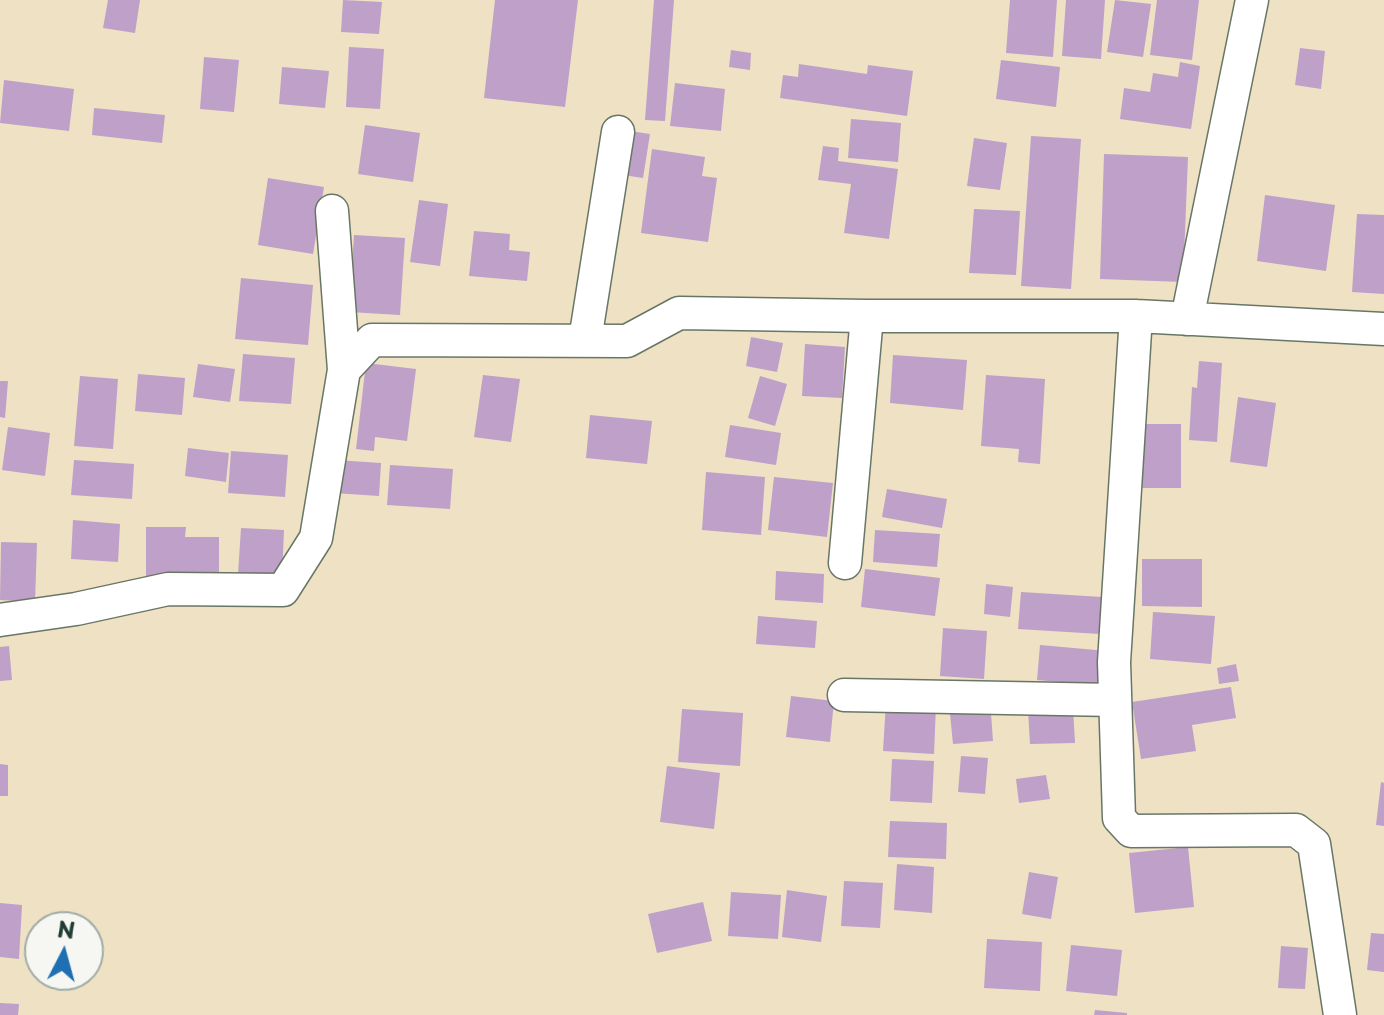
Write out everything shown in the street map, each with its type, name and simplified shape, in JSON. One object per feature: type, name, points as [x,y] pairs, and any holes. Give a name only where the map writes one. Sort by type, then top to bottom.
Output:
[{"type":"street","points":[[1187,319],[1252,0]]},
{"type":"street","points":[[585,340],[618,132]]},
{"type":"street","points":[[0,620],[76,609],[168,589],[283,590],[316,538],[344,370],[332,211]]},
{"type":"street","points":[[344,370],[372,340],[627,341],[679,313],[1136,316],[1384,329]]},
{"type":"street","points":[[845,563],[867,316]]},
{"type":"street","points":[[1136,316],[1114,662],[1119,818],[1131,831],[1296,830],[1314,844],[1340,1015]]},
{"type":"street","points":[[844,695],[1115,700]]},
{"type":"building","points":[[108,0],[140,0],[135,33],[103,28]]},
{"type":"building","points":[[343,0],[382,2],[379,34],[341,32]]},
{"type":"building","points":[[495,0],[578,0],[565,107],[484,98]]},
{"type":"building","points":[[654,0],[674,0],[665,121],[645,120]]},
{"type":"building","points":[[1010,0],[1057,0],[1053,57],[1006,53]]},
{"type":"building","points":[[1066,0],[1105,0],[1101,59],[1062,56]]},
{"type":"building","points":[[1115,0],[1151,4],[1143,57],[1107,52]]},
{"type":"building","points":[[1157,0],[1199,0],[1192,60],[1150,55]]},
{"type":"building","points":[[349,47],[384,49],[380,109],[346,107]]},
{"type":"building","points":[[1300,48],[1325,51],[1321,89],[1295,85]]},
{"type":"building","points":[[731,50],[751,53],[750,70],[729,67]]},
{"type":"building","points":[[204,57],[239,60],[234,112],[200,109]]},
{"type":"building","points":[[1001,60],[1060,67],[1056,107],[996,99]]},
{"type":"building","points":[[1180,62],[1200,66],[1191,129],[1120,119],[1124,88],[1150,92],[1153,73],[1178,77]]},
{"type":"building","points":[[799,64],[867,74],[868,65],[913,71],[907,116],[780,98],[783,75],[798,77]]},
{"type":"building","points":[[282,67],[329,71],[325,108],[279,104]]},
{"type":"building","points":[[4,80],[74,89],[69,131],[0,123]]},
{"type":"building","points":[[675,83],[725,89],[721,131],[670,126]]},
{"type":"building","points":[[94,108],[165,115],[162,143],[92,135]]},
{"type":"building","points":[[851,119],[901,123],[898,162],[848,158]]},
{"type":"building","points":[[365,125],[420,133],[413,182],[358,174]]},
{"type":"building","points":[[630,131],[650,134],[643,178],[623,175]]},
{"type":"building","points":[[1031,136],[1081,139],[1071,289],[1021,286]]},
{"type":"building","points":[[974,138],[1007,143],[1000,190],[967,186]]},
{"type":"building","points":[[823,146],[839,148],[838,161],[898,169],[889,239],[844,233],[851,184],[818,180]]},
{"type":"building","points":[[652,149],[705,157],[702,176],[717,178],[708,242],[641,233]]},
{"type":"building","points":[[1104,154],[1188,157],[1183,282],[1100,279]]},
{"type":"building","points":[[268,178],[324,187],[313,254],[258,245]]},
{"type":"building","points":[[1265,195],[1335,205],[1326,271],[1257,261]]},
{"type":"building","points":[[419,200],[448,204],[440,266],[410,262]]},
{"type":"building","points":[[974,209],[1020,211],[1016,275],[969,273]]},
{"type":"building","points":[[1357,214],[1384,215],[1384,294],[1352,292]]},
{"type":"building","points":[[474,231],[510,234],[509,250],[530,252],[527,281],[469,276]]},
{"type":"building","points":[[354,235],[405,238],[400,315],[349,312]]},
{"type":"building","points":[[241,278],[313,285],[308,345],[235,339]]},
{"type":"building","points":[[751,337],[783,343],[777,372],[746,366]]},
{"type":"building","points":[[805,344],[845,347],[842,398],[802,396]]},
{"type":"building","points":[[243,354],[295,358],[291,404],[239,401]]},
{"type":"building","points":[[893,355],[967,360],[963,410],[890,403]]},
{"type":"building","points":[[1199,361],[1222,363],[1217,442],[1189,440],[1192,387],[1197,388]]},
{"type":"building","points":[[366,363],[416,369],[407,441],[375,437],[374,451],[356,449]]},
{"type":"building","points":[[198,364],[235,369],[230,402],[193,397]]},
{"type":"building","points":[[138,374],[185,378],[182,415],[135,411]]},
{"type":"building","points":[[483,375],[520,379],[511,442],[474,437]]},
{"type":"building","points":[[986,375],[1045,379],[1040,464],[1018,462],[1019,449],[981,446]]},
{"type":"building","points":[[80,376],[118,379],[113,449],[74,446]]},
{"type":"building","points":[[760,376],[787,384],[775,426],[748,418]]},
{"type":"building","points":[[0,381],[8,381],[5,418],[0,417]]},
{"type":"building","points":[[1238,397],[1276,403],[1267,467],[1230,462]]},
{"type":"building","points":[[590,415],[652,421],[647,464],[586,458]]},
{"type":"building","points":[[1142,424],[1181,424],[1181,488],[1142,488]]},
{"type":"building","points":[[730,425],[781,433],[776,465],[725,457]]},
{"type":"building","points":[[8,427],[50,433],[45,476],[2,470]]},
{"type":"building","points":[[188,448],[229,453],[226,482],[185,476]]},
{"type":"building","points":[[231,451],[288,455],[285,497],[228,493]]},
{"type":"building","points":[[74,460],[134,464],[132,499],[71,495]]},
{"type":"building","points":[[336,460],[381,463],[379,496],[334,493]]},
{"type":"building","points":[[390,465],[453,469],[450,509],[387,505]]},
{"type":"building","points":[[706,472],[765,477],[761,535],[702,530]]},
{"type":"building","points":[[774,477],[833,483],[827,537],[768,530]]},
{"type":"building","points":[[887,489],[947,499],[942,528],[882,517]]},
{"type":"building","points":[[73,520],[120,524],[118,562],[71,559]]},
{"type":"building","points":[[146,527],[186,527],[185,537],[219,537],[219,579],[146,579]]},
{"type":"building","points":[[241,528],[284,530],[282,577],[238,574]]},
{"type":"building","points":[[875,530],[940,534],[937,567],[873,562]]},
{"type":"building","points":[[1,542],[37,543],[35,602],[0,600]]},
{"type":"building","points":[[1142,559],[1202,559],[1202,607],[1142,606]]},
{"type":"building","points":[[865,569],[940,578],[935,616],[861,607]]},
{"type":"building","points":[[776,571],[824,574],[823,603],[775,600]]},
{"type":"building","points":[[986,584],[1013,587],[1010,617],[984,614]]},
{"type":"building","points":[[1021,592],[1102,597],[1100,634],[1018,629]]},
{"type":"building","points":[[1153,612],[1215,616],[1211,664],[1150,659]]},
{"type":"building","points":[[758,616],[817,621],[815,648],[756,644]]},
{"type":"building","points":[[943,628],[987,631],[984,679],[940,676]]},
{"type":"building","points":[[1040,645],[1107,651],[1105,686],[1037,680]]},
{"type":"building","points":[[9,646],[12,680],[0,681],[0,647]]},
{"type":"building","points":[[1236,664],[1239,681],[1219,684],[1217,668]]},
{"type":"building","points":[[1231,687],[1236,718],[1192,725],[1196,751],[1141,759],[1132,702]]},
{"type":"building","points":[[791,696],[834,701],[830,742],[786,737]]},
{"type":"building","points":[[990,700],[993,741],[953,744],[949,704]]},
{"type":"building","points":[[886,702],[936,705],[934,754],[883,751]]},
{"type":"building","points":[[1073,708],[1075,743],[1030,744],[1028,710]]},
{"type":"building","points":[[682,709],[743,713],[740,766],[678,762]]},
{"type":"building","points":[[961,756],[988,758],[985,794],[958,792]]},
{"type":"building","points":[[892,759],[934,761],[932,803],[890,801]]},
{"type":"building","points":[[0,764],[8,765],[8,796],[0,796]]},
{"type":"building","points":[[667,766],[720,773],[714,829],[660,822]]},
{"type":"building","points":[[1046,775],[1050,799],[1019,803],[1016,779]]},
{"type":"building","points":[[1381,782],[1384,783],[1384,826],[1376,825]]},
{"type":"building","points":[[890,821],[947,823],[946,859],[888,857]]},
{"type":"building","points":[[1188,847],[1194,907],[1135,913],[1129,853]]},
{"type":"building","points":[[897,864],[934,867],[932,913],[894,910]]},
{"type":"building","points":[[1029,872],[1058,877],[1051,919],[1022,914]]},
{"type":"building","points":[[844,881],[883,883],[880,928],[841,926]]},
{"type":"building","points":[[787,890],[827,896],[821,942],[782,937]]},
{"type":"building","points":[[731,892],[781,895],[778,939],[728,936]]},
{"type":"building","points":[[703,902],[712,941],[657,953],[648,914]]},
{"type":"building","points":[[0,903],[22,905],[19,959],[0,957]]},
{"type":"building","points":[[1371,933],[1384,934],[1384,972],[1367,970]]},
{"type":"building","points":[[987,939],[1042,942],[1040,991],[984,988]]},
{"type":"building","points":[[1071,945],[1122,950],[1117,996],[1066,991]]},
{"type":"building","points":[[1281,946],[1308,948],[1305,989],[1278,988]]},
{"type":"building","points":[[0,1003],[19,1004],[18,1015],[0,1015]]},
{"type":"building","points":[[1095,1010],[1127,1013],[1127,1015],[1094,1015]]}]
